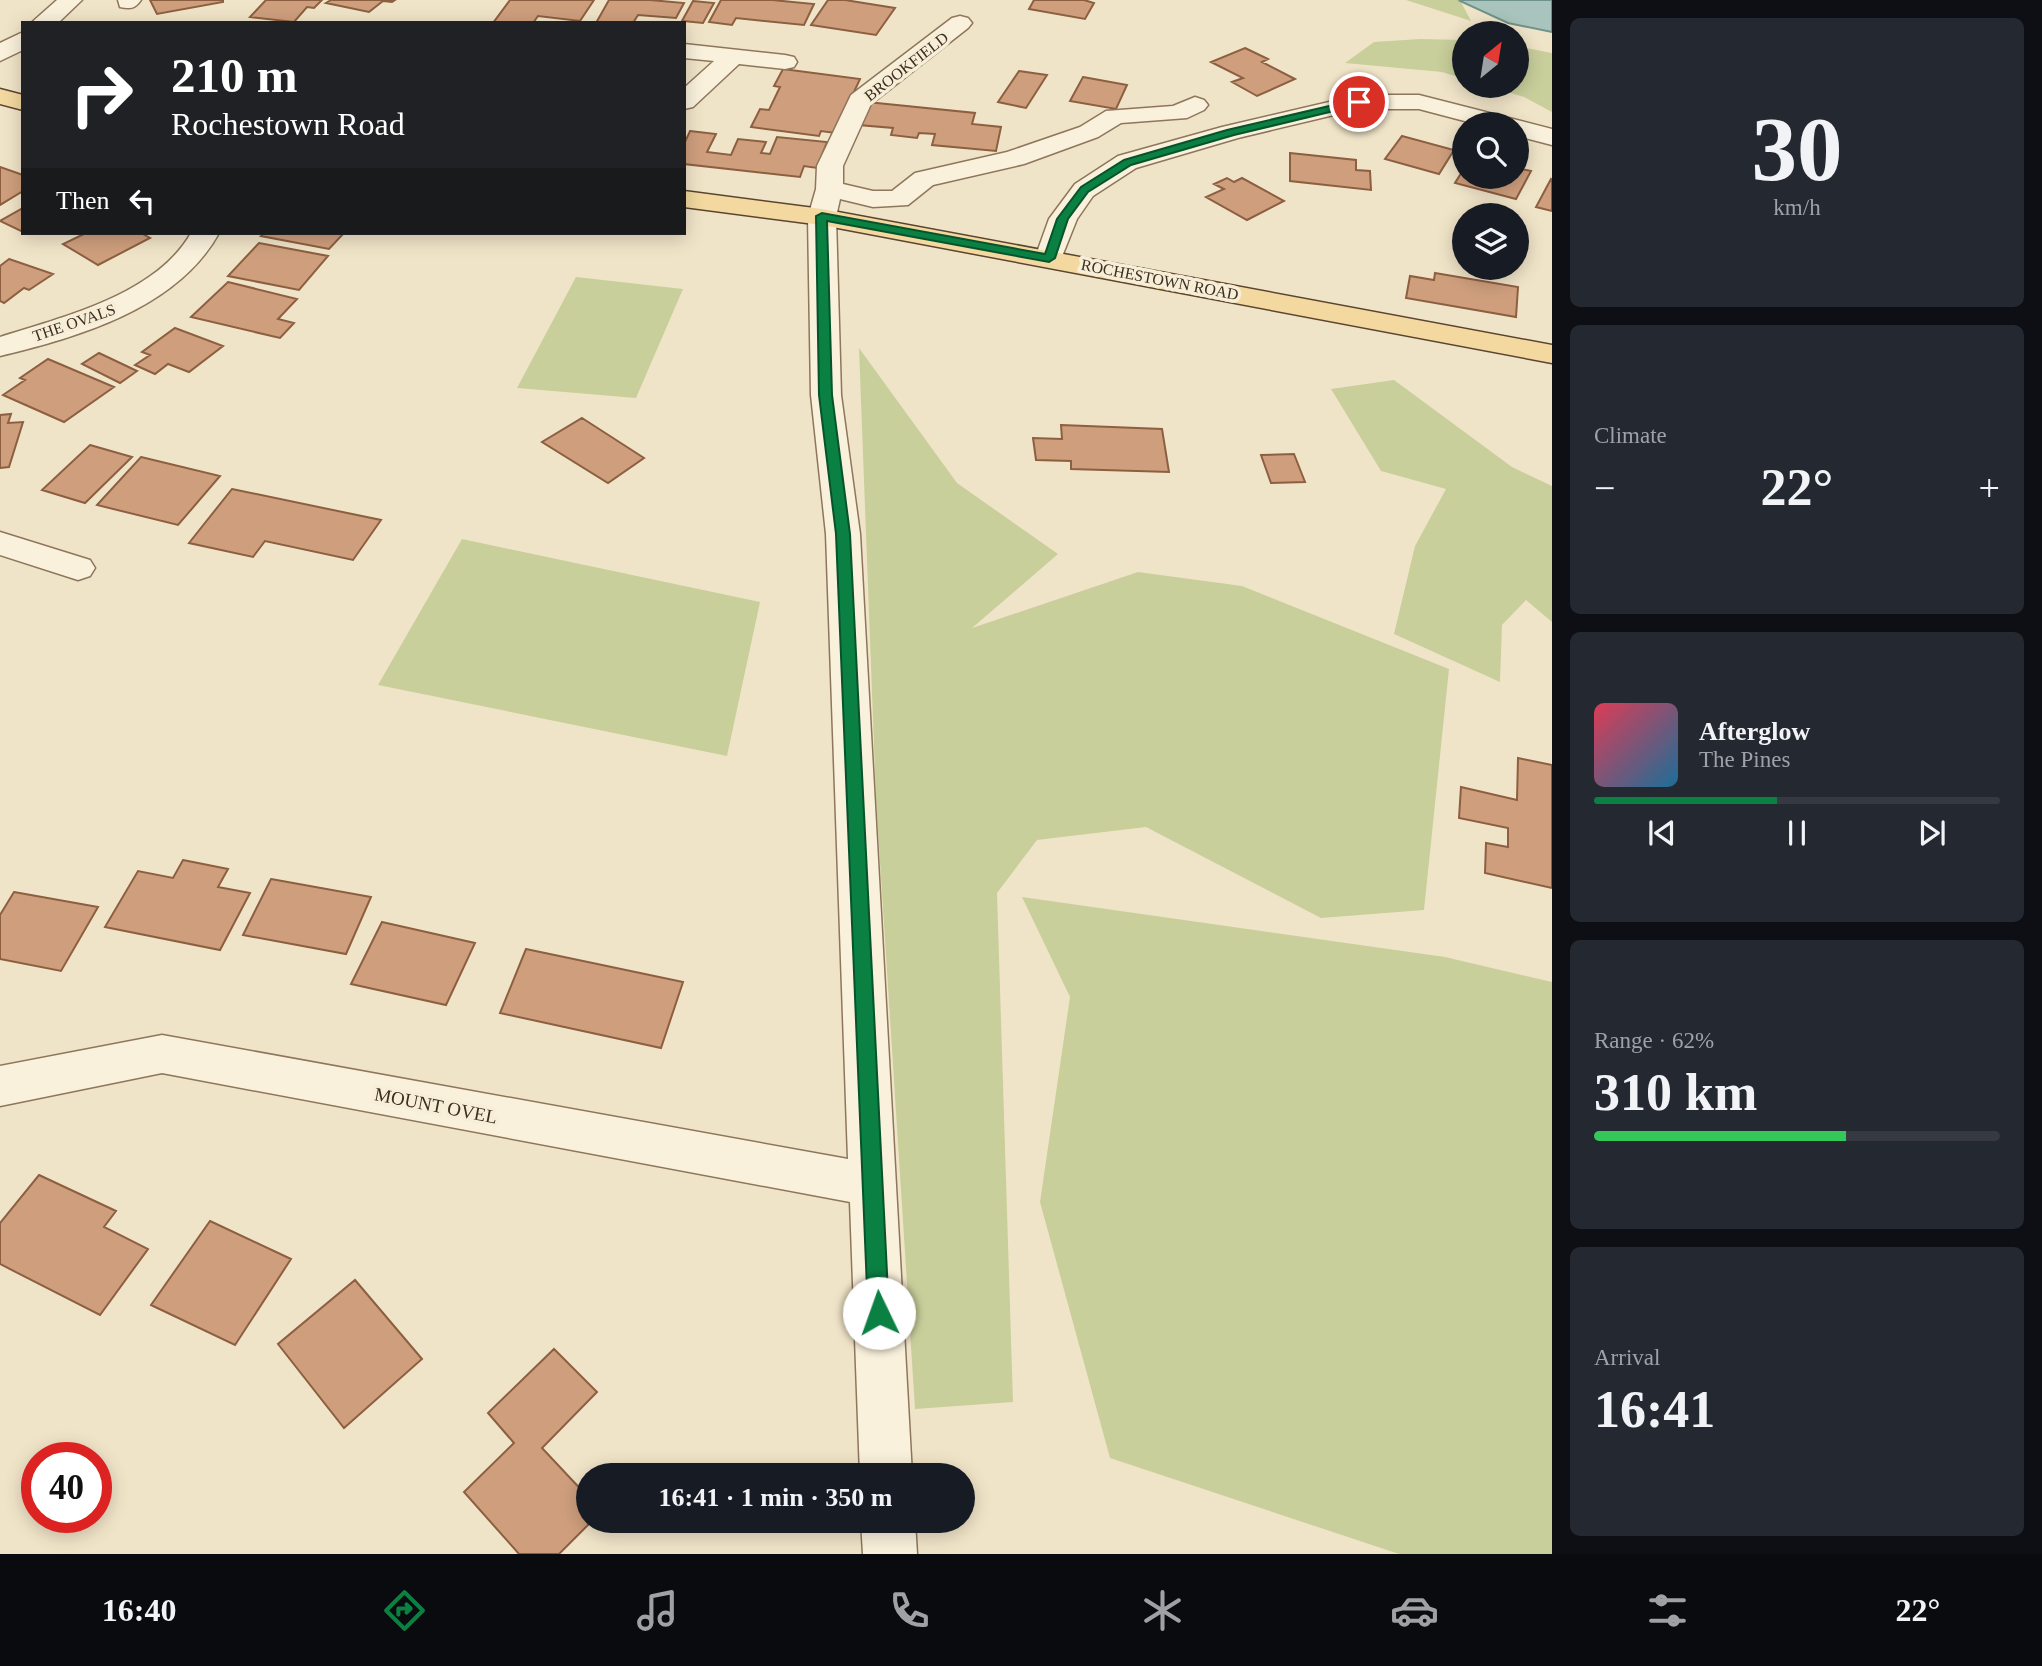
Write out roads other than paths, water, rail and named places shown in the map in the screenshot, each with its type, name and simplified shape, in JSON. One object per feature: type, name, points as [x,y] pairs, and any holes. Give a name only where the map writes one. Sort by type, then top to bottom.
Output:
[{"type":"main road","points":[[0,96],[21,102]]},
{"type":"main road","points":[[0,109],[21,112]]},
{"type":"main road","name":"ROCHESTOWN ROAD","points":[[686,199],[825,203],[1049,258],[1552,354]]},
{"type":"street","points":[[45,21],[71,0]]},
{"type":"street","name":"BROOKFIELD","points":[[885,1463],[843,534],[825,395],[825,203],[830,166],[860,100],[960,23]]},
{"type":"street","points":[[0,44],[21,39]]},
{"type":"street","points":[[0,54],[21,39]]},
{"type":"street","points":[[686,51],[785,62]]},
{"type":"street","points":[[686,100],[734,56]]},
{"type":"street","points":[[1049,258],[1063,219],[1084,190],[1128,162],[1231,132],[1359,102],[1419,102],[1458,112]]},
{"type":"street","points":[[825,203],[898,199],[924,179],[1015,158],[1089,132],[1115,116],[1178,113],[1195,105]]},
{"type":"street","points":[[1529,131],[1552,137]]},
{"type":"street","name":"THE OVALS","points":[[0,347],[96,318],[129,302],[148,291],[180,265],[203,235]]},
{"type":"street","points":[[0,543],[78,568]]},
{"type":"street","name":"MOUNT OVEL","points":[[0,1086],[162,1054],[873,1185]]},
{"type":"street","points":[[889,1533],[890,1554]]},
{"type":"water","points":[[1552,0],[1552,32],[1530,28],[1530,21],[1504,21],[1460,1]]}]
